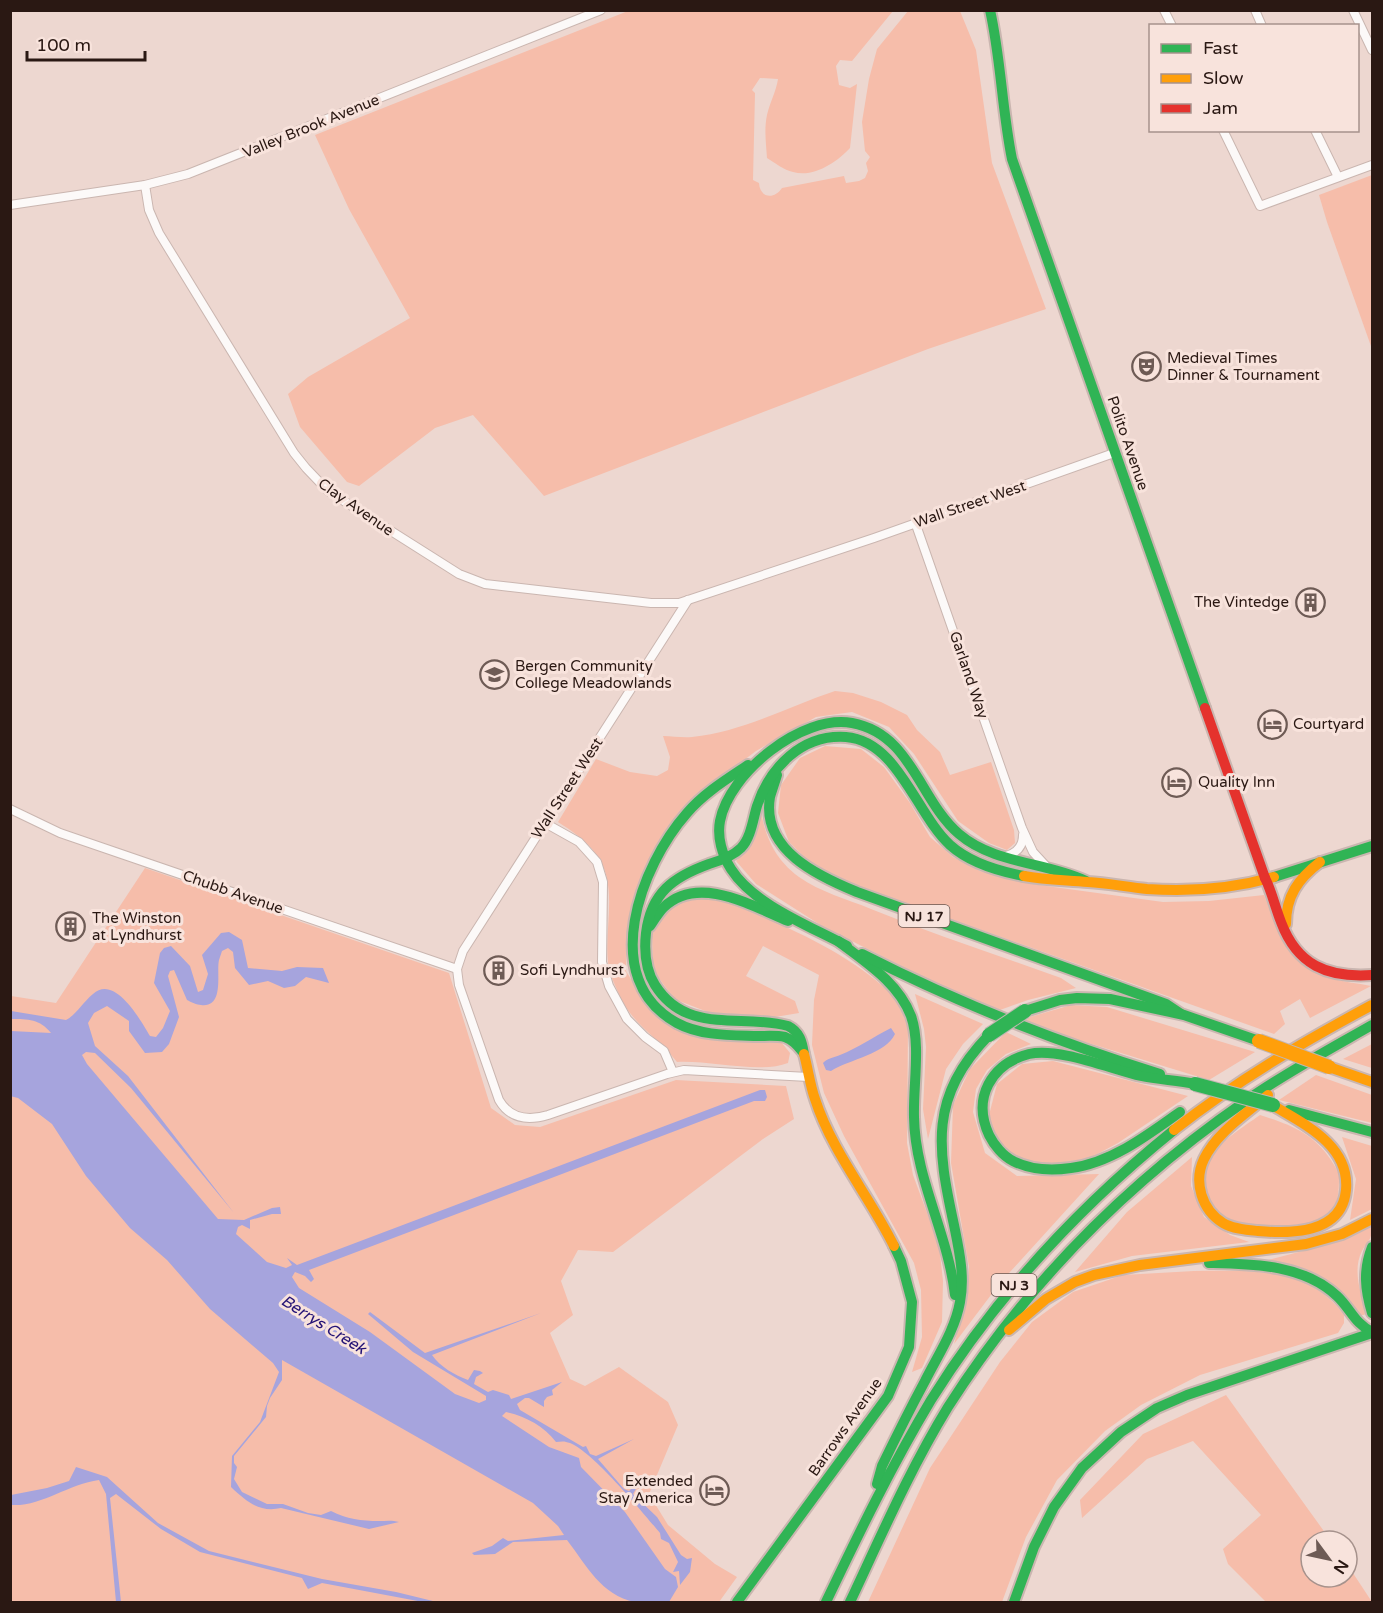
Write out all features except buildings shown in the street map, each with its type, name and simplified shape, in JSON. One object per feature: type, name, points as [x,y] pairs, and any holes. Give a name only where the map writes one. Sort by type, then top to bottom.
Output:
[{"type":"main road","name":"Polito Avenue","points":[[990,10],[1000,63],[1004,115],[1012,159],[1265,878],[1290,940]]},
{"type":"main road","name":"NJ 17","points":[[1086,881],[1073,874],[1003,856],[976,846],[954,829],[907,757],[892,741],[873,729],[852,723],[822,723],[801,730],[777,747],[745,776],[727,798],[720,827],[720,842],[724,858],[735,876],[751,890],[832,938],[929,987],[1009,1022],[1090,1052],[1191,1083],[1372,1132]]},
{"type":"main road","name":"NJ 17","points":[[1372,846],[1265,878],[1224,887],[1173,891],[1133,889],[1086,881],[1071,883],[995,869],[975,862],[957,851],[941,837],[895,767],[881,752],[863,742],[844,737],[824,739],[805,746],[789,758],[777,775],[771,794],[771,821],[778,840],[790,856],[806,869],[857,892],[1166,1004],[1182,1014],[1329,1067],[1372,1080]]},
{"type":"main road","points":[[645,947],[651,911],[662,891],[682,875],[740,849],[746,841],[762,791],[772,772],[787,756],[805,746]]},
{"type":"main road","points":[[777,747],[706,795],[668,838],[652,866],[642,893],[633,929],[632,956],[636,974],[644,991],[659,1010],[671,1019],[700,1031],[788,1038],[795,1042],[804,1054]]},
{"type":"main road","points":[[1320,862],[1299,879],[1290,892],[1286,912],[1290,940],[1305,959],[1328,973],[1350,976],[1372,975]]},
{"type":"main road","points":[[645,947],[651,925],[661,910],[680,897],[697,892],[724,895],[832,938],[892,986],[906,1004],[915,1033],[916,1148],[921,1176],[952,1270],[955,1301],[951,1330]]},
{"type":"main road","name":"Barrows Avenue","points":[[645,947],[646,965],[652,980],[662,995],[678,1009],[709,1019],[789,1026],[797,1031],[800,1035],[816,1105],[824,1123],[885,1227],[904,1265],[910,1284],[913,1307],[911,1339],[902,1370],[883,1404],[737,1602]]},
{"type":"main road","points":[[869,1512],[882,1466],[951,1330],[960,1302],[962,1273],[960,1251],[940,1146],[948,1099],[957,1077],[989,1035],[1026,1011],[1059,1000],[1086,997],[1122,1000],[1163,1012],[1182,1014]]},
{"type":"main road","name":"NJ 3","points":[[826,1602],[869,1512],[902,1450],[943,1382],[975,1335],[1048,1245],[1109,1183],[1170,1131],[1209,1102],[1295,1046],[1372,1005]]},
{"type":"main road","name":"NJ 3","points":[[850,1602],[917,1464],[945,1414],[980,1359],[1042,1280],[1111,1208],[1165,1160],[1204,1130],[1306,1060],[1372,1027]]},
{"type":"main road","points":[[1191,1083],[1141,1076],[1048,1054],[1029,1054],[1010,1061],[994,1075],[985,1093],[983,1119],[992,1142],[1008,1159],[1031,1169],[1060,1170],[1089,1164],[1111,1155],[1145,1137],[1185,1109],[1209,1102]]},
{"type":"main road","points":[[1273,1105],[1311,1128],[1328,1142],[1340,1156],[1346,1170],[1347,1191],[1340,1210],[1326,1223],[1313,1230],[1272,1233],[1241,1229],[1226,1224],[1207,1207],[1200,1193],[1199,1182],[1201,1167],[1211,1149],[1224,1134],[1306,1060]]},
{"type":"main road","points":[[980,1359],[1031,1310],[1068,1286],[1105,1272],[1153,1263],[1306,1244],[1342,1234],[1372,1220]]},
{"type":"main road","points":[[1372,1248],[1366,1264],[1364,1279],[1372,1313]]},
{"type":"main road","points":[[1153,1263],[1232,1264],[1296,1272],[1315,1280],[1330,1290],[1360,1325],[1372,1333]]},
{"type":"main road","points":[[1014,1602],[1038,1538],[1060,1497],[1082,1468],[1121,1432],[1157,1408],[1187,1395],[1372,1333]]},
{"type":"street","name":"Valley Brook Avenue","points":[[10,205],[145,185],[189,173],[601,10]]},
{"type":"street","points":[[1164,10],[1171,24]]},
{"type":"street","points":[[1255,10],[1261,24]]},
{"type":"street","points":[[1353,10],[1372,50]]},
{"type":"street","points":[[1224,132],[1260,206],[1372,165]]},
{"type":"street","points":[[1316,132],[1338,177]]},
{"type":"street","name":"Clay Avenue","points":[[145,185],[149,210],[159,233],[294,453],[328,491],[459,574],[478,582],[651,603],[664,604],[688,600]]},
{"type":"street","name":"Wall Street West","points":[[457,969],[463,951],[688,600],[1114,453]]},
{"type":"street","name":"Garland Way","points":[[915,522],[1022,828],[1033,852],[1047,867]]},
{"type":"street","name":"Chubb Avenue","points":[[10,809],[60,833],[457,969]]},
{"type":"street","points":[[545,823],[579,842],[593,856],[600,868],[604,889],[602,962],[610,1000],[633,1025],[664,1051],[673,1072]]},
{"type":"street","points":[[1003,856],[1014,853],[1021,846],[1022,828]]},
{"type":"street","points":[[457,969],[460,990],[496,1095],[504,1108],[524,1119],[536,1119],[673,1072],[695,1070],[808,1077]]},
{"type":"shaded area","points":[[628,11],[893,11],[852,61],[840,60],[836,66],[839,85],[850,88],[857,84],[850,148],[824,168],[809,173],[793,172],[767,158],[766,120],[778,79],[760,78],[752,90],[755,93],[753,180],[759,183],[762,192],[771,196],[782,188],[844,176],[846,183],[865,178],[868,171],[866,163],[870,157],[865,151],[862,122],[877,49],[908,11],[960,11],[976,50],[992,163],[1046,309],[928,349],[544,496],[473,415],[435,428],[359,486],[347,482],[300,427],[288,394],[308,377],[410,318],[349,209],[315,135]]},
{"type":"shaded area","points":[[1372,175],[1372,349],[1319,195]]},
{"type":"shaded area","points":[[835,691],[853,693],[881,702],[907,715],[917,730],[940,752],[950,775],[991,762],[1014,830],[1015,843],[1007,850],[989,843],[958,821],[914,754],[889,727],[852,712],[816,717],[756,751],[698,795],[659,840],[636,889],[627,937],[626,971],[648,1007],[666,1024],[712,1039],[782,1043],[790,1053],[788,1063],[777,1066],[749,1067],[677,1062],[637,1021],[623,1003],[609,966],[607,949],[609,892],[603,866],[588,844],[558,822],[596,759],[630,772],[657,776],[668,770],[670,757],[663,736],[692,737],[729,730]]},
{"type":"shaded area","points":[[825,746],[861,749],[884,767],[910,803],[930,837],[953,857],[980,871],[1039,885],[1163,902],[1209,901],[1264,895],[1280,934],[1305,966],[1330,978],[1371,986],[1310,1018],[1300,999],[1280,1011],[1285,1024],[1274,1034],[846,882],[812,865],[789,842],[778,813],[781,785],[800,758]]},
{"type":"shaded area","points":[[761,812],[769,840],[778,856],[807,882],[834,895],[918,927],[1061,978],[1076,988],[1028,1000],[1000,1010],[945,988],[822,926],[756,884],[736,861],[747,850],[753,839]]},
{"type":"shaded area","points":[[145,868],[449,973],[491,1108],[515,1125],[540,1127],[676,1080],[786,1086],[794,1119],[763,1139],[613,1252],[578,1250],[561,1281],[573,1315],[550,1333],[570,1379],[585,1386],[619,1367],[668,1402],[678,1425],[649,1494],[668,1525],[715,1564],[737,1577],[719,1602],[11,1602],[11,996],[56,1003]]},
{"type":"shaded area","points":[[710,896],[780,924],[850,961],[888,991],[902,1012],[908,1027],[907,1143],[913,1175],[939,1245],[943,1281],[942,1322],[922,1368],[912,1372],[922,1337],[921,1290],[914,1263],[844,1136],[824,1093],[812,1045],[814,1000],[819,975],[763,946],[746,976],[795,1001],[799,1013],[769,1018],[713,1014],[674,999],[653,970],[652,934],[665,914],[684,899]]},
{"type":"shaded area","points":[[915,994],[983,1024],[963,1044],[946,1069],[928,1139],[923,1109],[926,1047]]},
{"type":"shaded area","points":[[1071,1005],[1107,1007],[1255,1052],[1209,1080],[1023,1023],[1030,1017]]},
{"type":"shaded area","points":[[1006,1032],[1031,1044],[1006,1054],[987,1070],[976,1089],[973,1112],[985,1153],[1017,1176],[1099,1174],[1000,1283],[954,1344],[967,1299],[969,1267],[951,1163],[953,1105],[970,1069]]},
{"type":"shaded area","points":[[1372,1044],[1372,1068],[1343,1059]]},
{"type":"shaded area","points":[[1053,1061],[1188,1096],[1118,1143],[1090,1158],[1047,1165],[1021,1160],[997,1143],[989,1115],[997,1084],[1022,1064]]},
{"type":"shaded area","points":[[1316,1075],[1372,1095],[1372,1123],[1279,1100]]},
{"type":"shaded area","points":[[1260,1115],[1291,1126],[1308,1136],[1324,1150],[1336,1168],[1339,1176],[1337,1201],[1329,1214],[1320,1220],[1292,1226],[1243,1223],[1220,1214],[1212,1205],[1205,1180],[1208,1160],[1225,1141]]},
{"type":"shaded area","points":[[1342,1137],[1372,1146],[1372,1209],[1350,1220],[1356,1179]]},
{"type":"shaded area","points":[[1192,1157],[1191,1186],[1204,1217],[1230,1235],[1249,1242],[1132,1256],[1075,1272],[1127,1212]]},
{"type":"shaded area","points":[[1372,1225],[1371,1237],[1362,1251],[1358,1266],[1358,1282],[1367,1314],[1359,1316],[1347,1299],[1264,1261],[1341,1241]]},
{"type":"shaded area","points":[[1194,1271],[1256,1272],[1295,1279],[1313,1287],[1329,1299],[1344,1315],[1344,1323],[1338,1333],[1200,1375],[1141,1405],[1105,1431],[1057,1480],[1026,1537],[1002,1602],[868,1602],[930,1468],[1000,1362],[1032,1322],[1073,1292],[1123,1275]]},
{"type":"shaded area","points":[[1226,1395],[1322,1529],[1299,1529],[1299,1589],[1359,1589],[1359,1582],[1372,1602],[1266,1602],[1228,1564],[1223,1549],[1261,1515],[1193,1441],[1147,1459],[1082,1518],[1080,1500],[1143,1434]]},
{"type":"water","name":"Berrys Creek","points":[[229,932],[242,940],[248,968],[282,971],[297,967],[323,968],[329,983],[306,977],[295,986],[284,988],[268,981],[249,985],[235,968],[233,952],[228,948],[222,951],[219,960],[218,988],[214,1001],[209,1004],[199,1005],[187,1000],[174,970],[170,971],[168,976],[179,1017],[169,1044],[162,1052],[145,1053],[129,1031],[129,1021],[107,1006],[94,1013],[88,1023],[95,1046],[128,1076],[234,1213],[131,1088],[95,1053],[86,1052],[82,1055],[87,1064],[218,1219],[244,1220],[280,1207],[281,1214],[250,1220],[250,1229],[242,1225],[238,1227],[236,1234],[267,1262],[286,1268],[292,1265],[287,1258],[297,1265],[765,1090],[767,1097],[765,1101],[754,1101],[309,1270],[314,1279],[311,1282],[305,1276],[295,1272],[292,1277],[299,1288],[370,1332],[455,1394],[479,1403],[486,1400],[486,1396],[413,1352],[368,1314],[370,1312],[425,1353],[541,1313],[432,1355],[448,1370],[468,1380],[474,1370],[480,1371],[483,1373],[476,1377],[474,1384],[488,1392],[493,1390],[509,1395],[511,1399],[562,1382],[552,1390],[553,1395],[544,1401],[544,1407],[529,1398],[517,1404],[520,1410],[583,1447],[586,1446],[590,1454],[596,1456],[634,1439],[598,1459],[624,1489],[629,1491],[634,1486],[637,1487],[633,1494],[657,1517],[681,1555],[687,1559],[692,1558],[690,1572],[680,1585],[679,1571],[673,1572],[678,1562],[669,1543],[661,1539],[660,1533],[601,1467],[576,1446],[556,1442],[546,1431],[527,1419],[506,1412],[502,1416],[549,1447],[579,1458],[581,1467],[625,1512],[665,1569],[676,1577],[678,1587],[669,1602],[635,1602],[613,1593],[588,1569],[567,1540],[513,1542],[495,1554],[474,1555],[472,1553],[492,1546],[503,1538],[508,1541],[564,1535],[558,1526],[533,1503],[282,1360],[282,1380],[270,1398],[266,1417],[234,1456],[234,1463],[237,1467],[234,1479],[242,1492],[267,1504],[283,1504],[308,1513],[321,1515],[331,1511],[366,1521],[399,1522],[369,1529],[281,1508],[266,1509],[253,1505],[231,1487],[232,1456],[260,1422],[279,1372],[273,1363],[210,1309],[167,1260],[130,1228],[86,1176],[52,1124],[18,1098],[10,1096],[11,1031],[51,1033],[47,1028],[33,1021],[11,1019],[11,1011],[66,1020],[93,994],[101,989],[110,990],[134,1011],[150,1036],[156,1037],[163,1028],[170,1011],[154,983],[160,953],[164,948],[171,946],[190,966],[198,992],[203,990],[208,974],[202,955],[221,933]]},
{"type":"water","points":[[891,1028],[895,1034],[884,1047],[831,1071],[826,1070],[823,1063],[827,1060]]},
{"type":"water","points":[[76,1467],[107,1477],[158,1523],[209,1551],[322,1579],[437,1602],[423,1602],[322,1583],[308,1589],[302,1578],[200,1552],[161,1529],[116,1494],[110,1498],[121,1602],[116,1602],[106,1494],[99,1480],[76,1486],[44,1499],[22,1505],[11,1505],[11,1495],[69,1481]]},
{"type":"traffic: fast","points":[[990,10],[1012,159],[1205,708]]},
{"type":"traffic: fast","points":[[847,946],[768,904],[754,893],[731,869],[720,840],[720,821],[726,803],[737,784],[771,751],[791,737],[812,728],[832,723],[852,723],[872,730],[888,740],[902,754],[945,820],[973,844],[1004,857],[1086,881]]},
{"type":"traffic: fast","points":[[804,1054],[798,1034],[788,1026],[716,1020],[683,1011],[668,1001],[655,985],[649,973],[645,953],[649,919],[659,897],[666,888],[685,875],[726,858],[741,848],[749,834],[757,806],[770,778],[790,756],[815,741],[830,738],[846,737],[864,742],[879,751],[893,765],[938,832],[950,845],[966,857],[984,865],[1024,876]]},
{"type":"traffic: fast","points":[[748,765],[716,787],[687,813],[670,835],[655,862],[643,891],[635,921],[633,951],[638,979],[653,1003],[677,1023],[686,1027],[716,1034],[785,1037],[793,1041],[802,1051]]},
{"type":"traffic: fast","points":[[777,775],[770,797],[770,816],[774,832],[783,846],[810,869],[857,892],[1166,1004],[1181,1014]]},
{"type":"traffic: fast","points":[[1274,877],[1372,846]]},
{"type":"traffic: fast","points":[[650,926],[664,907],[678,898],[693,893],[726,896],[788,921]]},
{"type":"traffic: fast","points":[[838,941],[870,965],[889,983],[898,993],[911,1016],[916,1039],[914,1105],[916,1140],[920,1162],[946,1250],[955,1295]]},
{"type":"traffic: fast","points":[[862,954],[935,989],[1008,1020],[1083,1049],[1160,1074]]},
{"type":"traffic: fast","points":[[1025,1011],[1060,1000],[1110,999],[1184,1015],[1259,1041]]},
{"type":"traffic: fast","points":[[989,1035],[1025,1011]]},
{"type":"traffic: fast","points":[[850,1602],[908,1479],[948,1407],[978,1362],[1011,1319],[1082,1238],[1161,1165],[1203,1132],[1278,1080],[1372,1025]]},
{"type":"traffic: fast","points":[[877,1484],[882,1466],[958,1312],[962,1273],[944,1171],[943,1124],[947,1102],[956,1080],[989,1035]]},
{"type":"traffic: fast","points":[[1180,1112],[1115,1154],[1086,1165],[1049,1169],[1020,1164],[1002,1153],[989,1135],[984,1121],[983,1108],[988,1084],[995,1074],[1004,1066],[1029,1054],[1069,1056],[1141,1076],[1195,1084]]},
{"type":"traffic: fast","points":[[1195,1084],[1273,1105]]},
{"type":"traffic: fast","points":[[1289,1110],[1372,1132]]},
{"type":"traffic: fast","points":[[826,1602],[903,1449],[931,1400],[983,1325],[1042,1254],[1073,1221],[1139,1159],[1174,1130]]},
{"type":"traffic: fast","points":[[737,1602],[888,1396],[909,1347],[912,1302],[901,1261],[894,1246]]},
{"type":"traffic: fast","points":[[1372,1247],[1367,1264],[1366,1280],[1372,1313]]},
{"type":"traffic: fast","points":[[1209,1263],[1260,1265],[1309,1277],[1324,1285],[1337,1296],[1361,1325],[1372,1332]]},
{"type":"traffic: fast","points":[[1014,1602],[1034,1547],[1054,1507],[1082,1468],[1121,1432],[1157,1408],[1187,1395],[1372,1333]]},
{"type":"traffic: slow","points":[[1286,924],[1288,905],[1295,889],[1305,875],[1320,862]]},
{"type":"traffic: slow","points":[[1024,876],[1147,889],[1179,890],[1227,887],[1274,877]]},
{"type":"traffic: slow","points":[[1174,1130],[1221,1095],[1270,1063],[1372,1005]]},
{"type":"traffic: slow","points":[[1259,1041],[1329,1067]]},
{"type":"traffic: slow","points":[[804,1054],[813,1094],[822,1119],[894,1246]]},
{"type":"traffic: slow","points":[[1329,1067],[1372,1082]]},
{"type":"traffic: slow","points":[[1268,1095],[1216,1140],[1201,1168],[1199,1177],[1201,1195],[1205,1203],[1216,1217],[1231,1227],[1271,1232],[1299,1231],[1325,1223],[1342,1205],[1346,1190],[1345,1175],[1341,1161],[1333,1149],[1312,1129],[1274,1106]]},
{"type":"traffic: slow","points":[[1009,1330],[1046,1299],[1075,1282],[1094,1275],[1140,1265],[1306,1244],[1342,1234],[1372,1219]]},
{"type":"traffic: jam","points":[[1205,708],[1265,878]]},
{"type":"traffic: jam","points":[[1265,878],[1288,937],[1305,958],[1328,971],[1341,974],[1372,975]]},
{"type":"place","name":"Medieval Times Dinner & Tournament","points":[[1146,367]]},
{"type":"place","name":"The Vintedge","points":[[1310,602]]},
{"type":"place","name":"Bergen Community College Meadowlands","points":[[494,675]]},
{"type":"place","name":"Courtyard","points":[[1272,724]]},
{"type":"place","name":"Quality Inn","points":[[1177,782]]},
{"type":"place","name":"The Winston at Lyndhurst","points":[[71,927]]},
{"type":"place","name":"Sofi Lyndhurst","points":[[499,970]]},
{"type":"place","name":"Extended Stay America","points":[[714,1490]]}]
